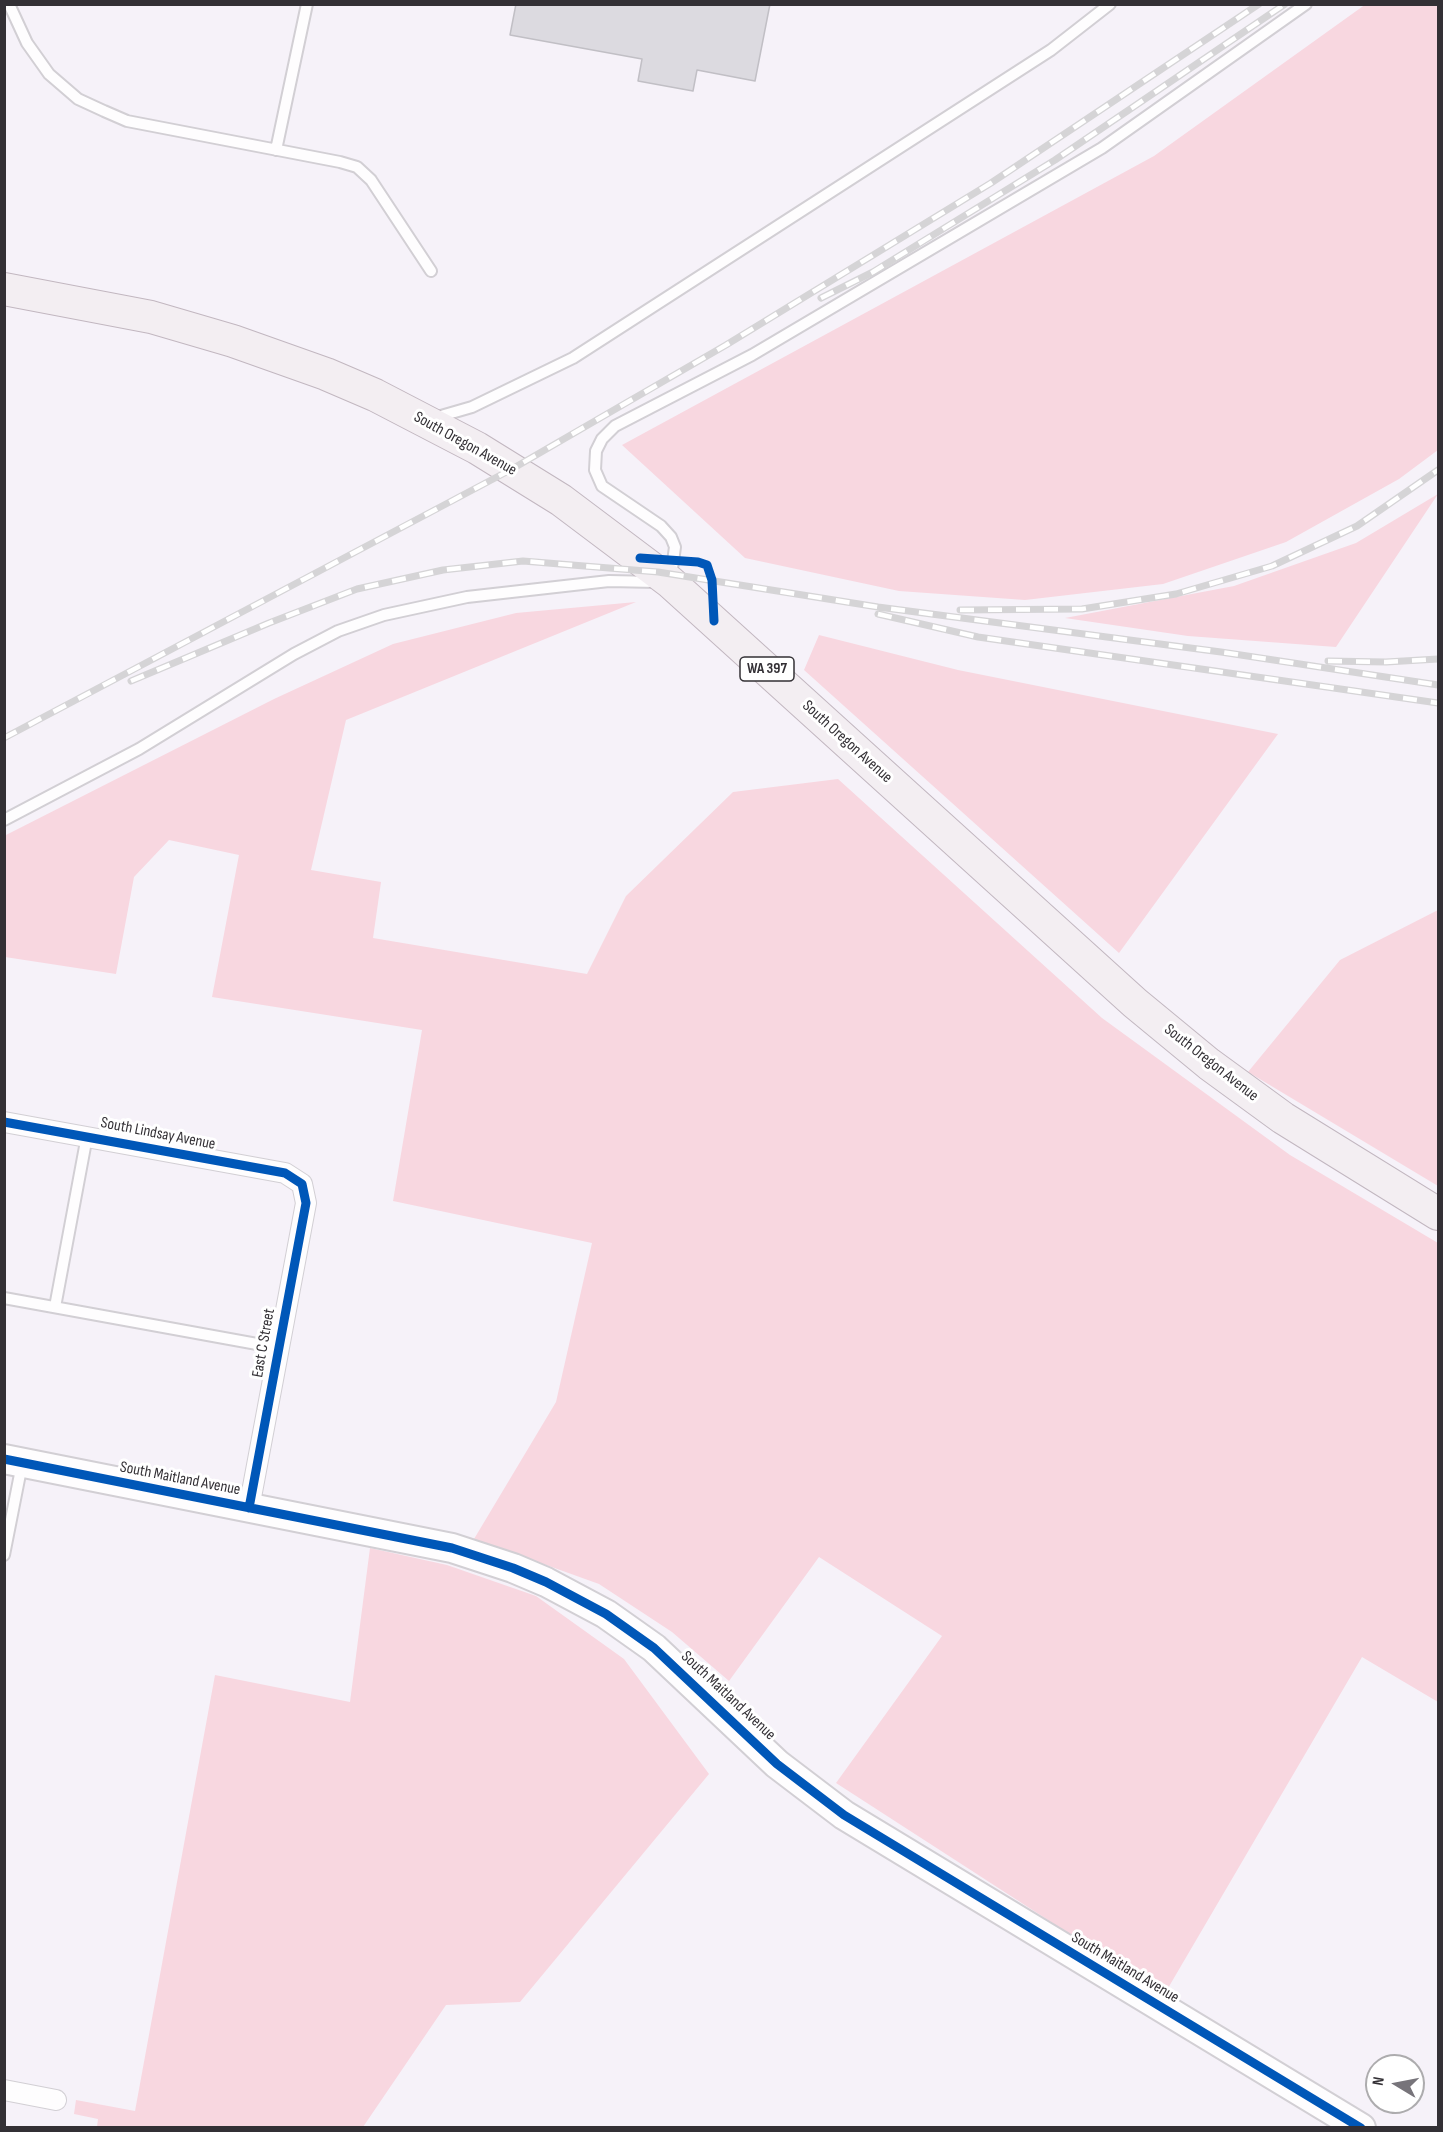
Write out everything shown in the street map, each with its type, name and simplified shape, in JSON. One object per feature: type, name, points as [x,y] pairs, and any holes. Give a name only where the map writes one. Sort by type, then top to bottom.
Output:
[{"type":"main road","name":"South Oregon Avenue","points":[[4,289],[108,307],[211,334],[326,374],[426,421],[477,448],[561,500],[670,582],[1135,1003],[1209,1065],[1283,1118],[1438,1214]]},
{"type":"street","name":"South Lindsay Avenue","points":[[4,1122],[285,1173],[302,1184]]},
{"type":"street","name":"East C Street","points":[[249,1508],[306,1203],[302,1184]]},
{"type":"street","name":"South Maitland Avenue","points":[[13,1460],[477,1555],[546,1582],[596,1609],[654,1648],[777,1764],[844,1815],[1361,2127]]},
{"type":"street","points":[[4,2090],[56,2100]]},
{"type":"lane","points":[[9,4],[32,51],[49,74],[78,99],[127,122],[357,167],[371,180],[431,271]]},
{"type":"lane","points":[[276,150],[307,4]]},
{"type":"lane","points":[[426,421],[472,407],[573,358],[1051,50],[1110,4]]},
{"type":"lane","points":[[4,820],[139,749],[294,654],[338,631],[384,615],[466,597],[609,581],[670,582],[675,560],[675,547],[671,537],[661,526],[602,486],[595,470],[596,451],[602,439],[615,426],[752,355],[1102,148],[1306,4]]},
{"type":"lane","points":[[55,1306],[87,1136]]},
{"type":"lane","points":[[4,1299],[55,1306],[279,1348]]},
{"type":"lane","points":[[4,1555],[13,1460]]},
{"type":"shaded area","points":[[1366,4],[1438,5],[1438,450],[1399,479],[1286,542],[1163,584],[1025,600],[899,591],[745,558],[622,445],[1154,156]]},
{"type":"shaded area","points":[[1438,494],[1336,647],[1188,636],[1065,618],[1234,586],[1356,543]]},
{"type":"shaded area","points":[[636,602],[346,720],[311,870],[381,882],[373,938],[587,974],[626,896],[733,792],[838,779],[1102,1018],[1290,1155],[1438,1243],[1438,1702],[1362,1657],[1164,1995],[836,1783],[942,1636],[819,1557],[729,1681],[672,1632],[599,1584],[474,1539],[556,1402],[592,1243],[393,1201],[422,1030],[212,997],[239,855],[169,840],[134,877],[116,974],[5,957],[4,836],[274,699],[393,644],[516,613]]},
{"type":"shaded area","points":[[819,635],[958,670],[1278,734],[1119,953],[804,670]]},
{"type":"shaded area","points":[[1438,910],[1438,1186],[1248,1072],[1340,960]]},
{"type":"shaded area","points":[[370,1548],[447,1565],[536,1596],[624,1659],[709,1774],[520,2002],[446,2005],[363,2127],[97,2127],[98,2119],[74,2114],[76,2100],[135,2111],[215,1675],[350,1702]]},
{"type":"building","points":[[516,4],[770,4],[755,81],[697,70],[693,91],[638,81],[642,59],[510,35]]},
{"type":"railway","points":[[4,738],[512,469],[726,345],[991,183],[1259,4]]},
{"type":"railway","points":[[821,298],[873,272],[1055,160],[1285,4]]},
{"type":"railway","points":[[960,610],[1082,609],[1176,594],[1272,566],[1357,526],[1438,470]]},
{"type":"railway","points":[[131,681],[357,589],[443,570],[523,561],[658,572],[878,607],[1221,652],[1438,685]]},
{"type":"railway","points":[[878,614],[978,637],[1438,703]]},
{"type":"railway","points":[[1328,661],[1386,662],[1438,659]]},
{"type":"cycle path","points":[[640,558],[698,562],[707,565],[712,580],[714,621]]},
{"type":"cycle path","points":[[4,1122],[285,1173],[302,1184],[306,1203],[249,1508]]},
{"type":"cycle path","points":[[4,1459],[452,1548],[513,1568],[546,1582],[606,1614],[654,1648],[777,1764],[844,1815],[1361,2128]]}]
